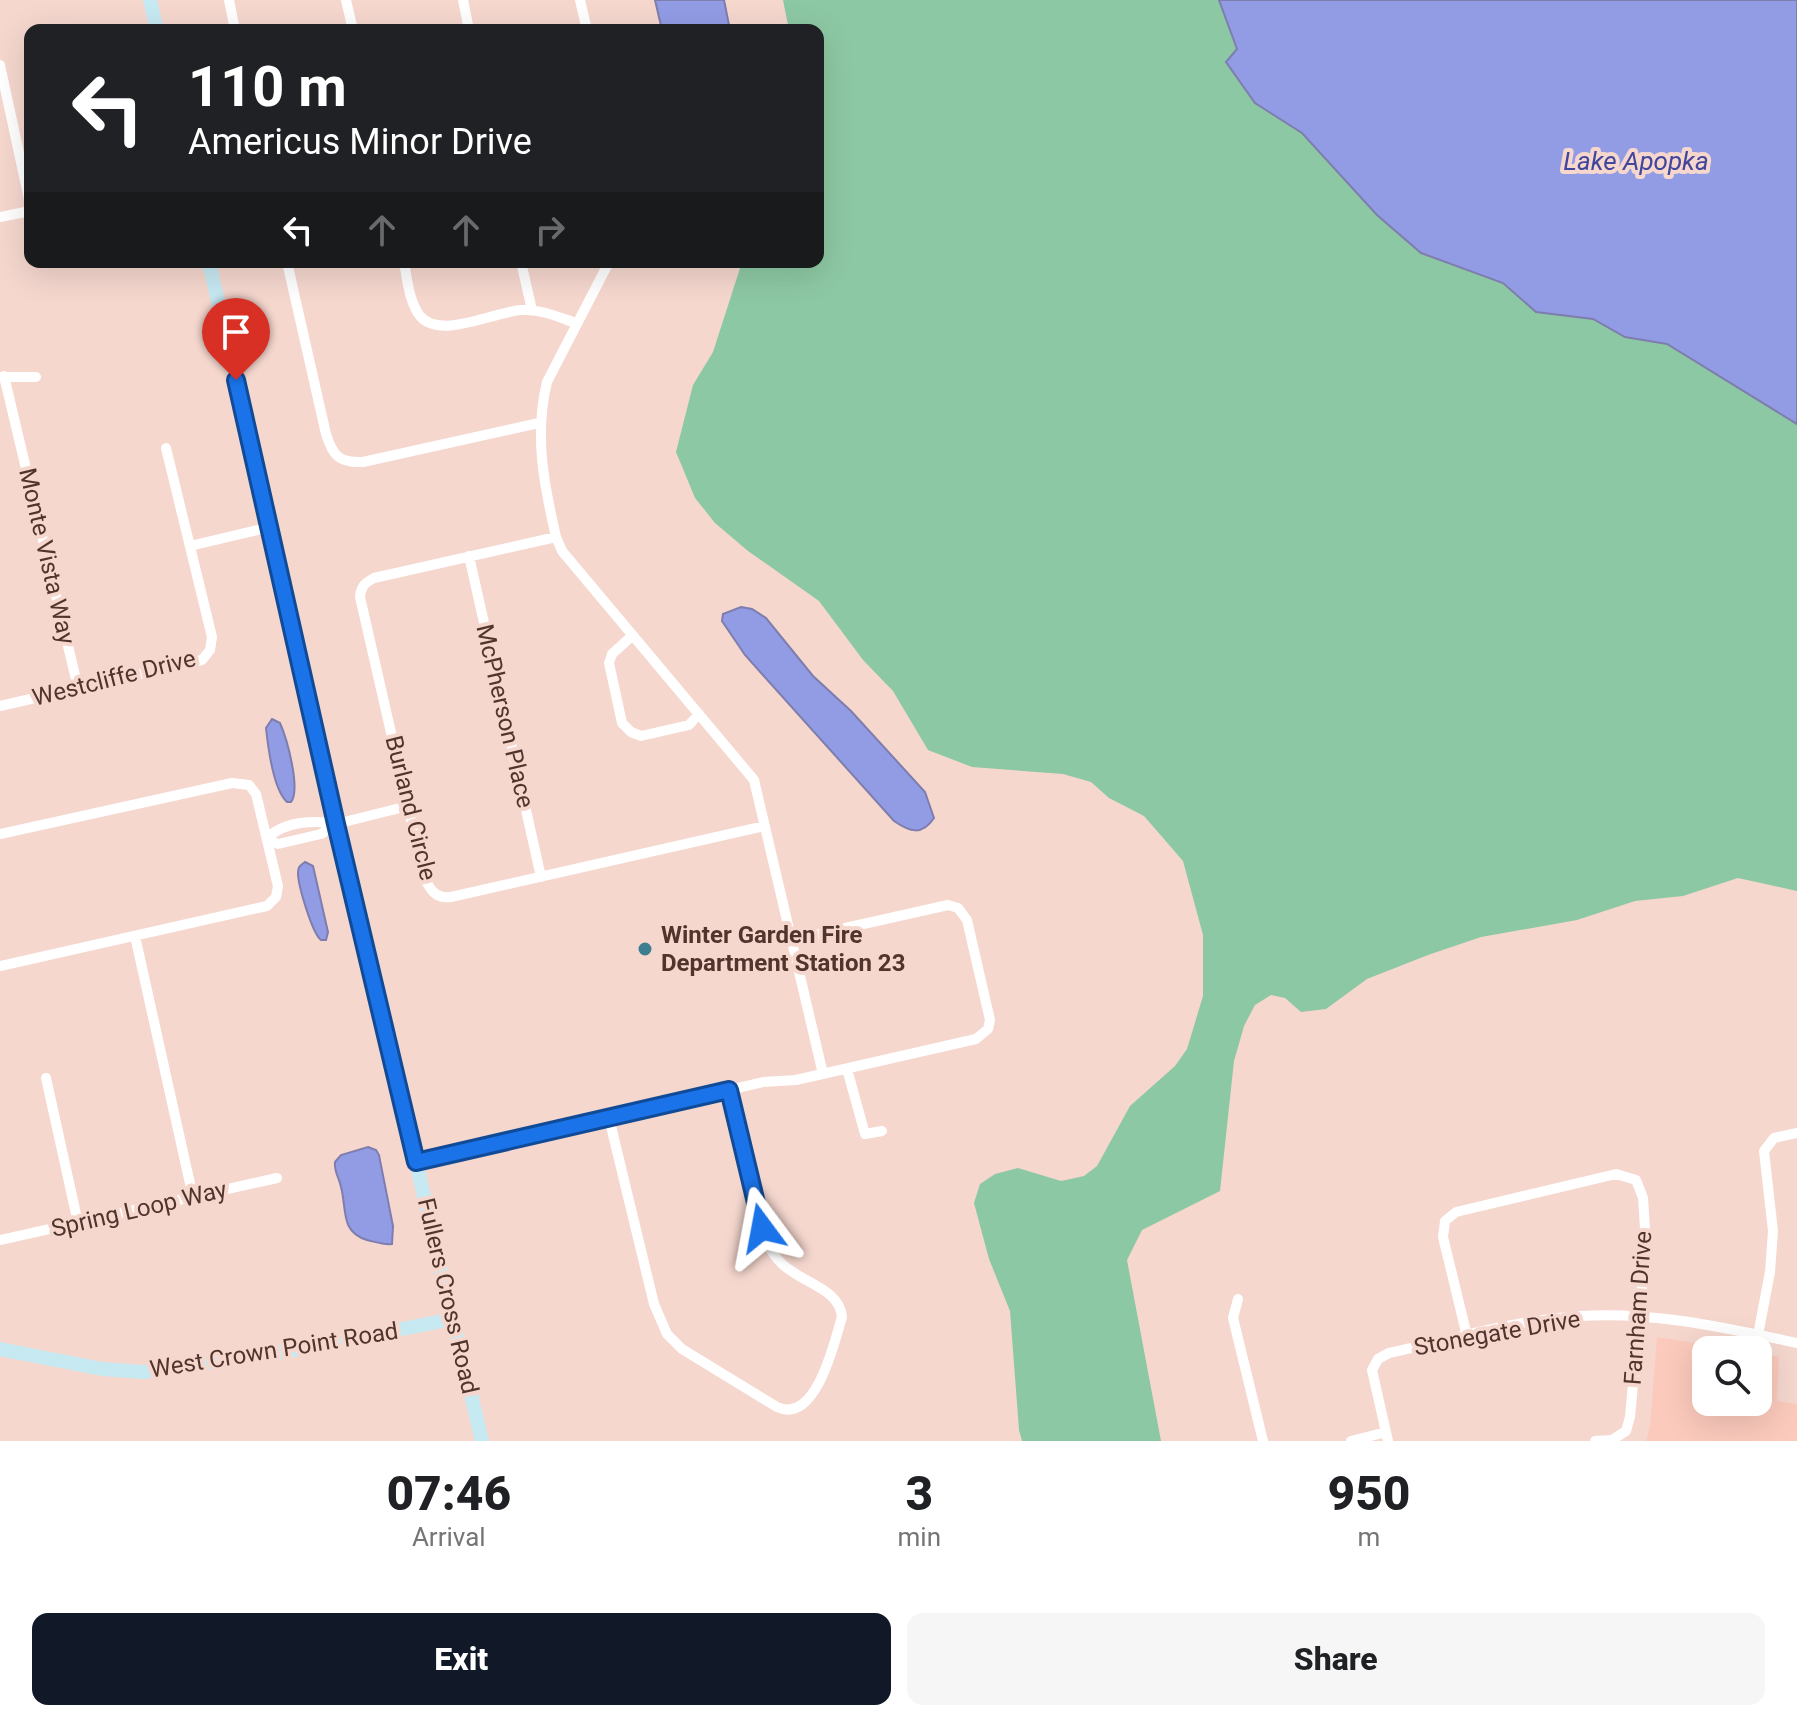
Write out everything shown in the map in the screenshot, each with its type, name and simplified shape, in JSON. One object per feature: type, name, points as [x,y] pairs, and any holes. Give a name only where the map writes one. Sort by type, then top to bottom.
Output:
[{"type":"street","points":[[150,0],[156,24]]},
{"type":"street","points":[[346,0],[352,24]]},
{"type":"street","points":[[463,0],[468,24]]},
{"type":"street","points":[[580,0],[586,24]]},
{"type":"street","points":[[231,1],[234,24]]},
{"type":"street","points":[[0,65],[24,176]]},
{"type":"street","points":[[0,217],[24,212]]},
{"type":"street","name":"Fullers Cross Road","points":[[210,268],[336,824],[482,1441]]},
{"type":"street","points":[[288,268],[326,434],[336,456],[348,462],[363,462],[539,423]]},
{"type":"street","points":[[405,268],[412,301],[419,315],[438,326],[518,310],[532,310],[576,323]]},
{"type":"street","points":[[522,268],[532,310]]},
{"type":"street","points":[[606,268],[547,382],[539,423],[541,457],[556,537],[562,551],[754,780],[823,1074]]},
{"type":"street","points":[[2,376],[36,377]]},
{"type":"street","name":"Monte Vista Way","points":[[2,376],[78,688]]},
{"type":"street","name":"Westcliffe Drive","points":[[0,706],[202,660],[210,650],[212,637],[166,448]]},
{"type":"street","points":[[190,546],[270,527]]},
{"type":"street","name":"Burland Circle","points":[[556,537],[374,578],[361,590],[360,597],[429,889],[444,898],[451,897],[765,826]]},
{"type":"street","name":"McPherson Place","points":[[469,556],[541,877]]},
{"type":"street","points":[[633,635],[612,654],[609,663],[622,723],[641,736],[689,725],[699,714]]},
{"type":"street","points":[[0,834],[232,783],[249,785],[256,794],[278,886],[276,897],[267,906],[0,966]]},
{"type":"street","points":[[267,839],[274,830],[318,821],[336,824],[408,806]]},
{"type":"street","points":[[416,1162],[729,1090],[847,1069],[976,1039],[988,1029],[990,1020],[967,920],[958,908],[948,905],[792,940]]},
{"type":"street","points":[[135,936],[193,1197]]},
{"type":"street","points":[[847,1069],[865,1134],[882,1131]]},
{"type":"street","points":[[46,1078],[78,1223]]},
{"type":"street","points":[[609,1118],[654,1304],[667,1334],[682,1349],[777,1407],[793,1410],[810,1398],[827,1366],[842,1317],[841,1309],[832,1296],[788,1269],[768,1246],[729,1090]]},
{"type":"street","points":[[1758,1335],[1770,1272],[1773,1231],[1764,1151],[1774,1138],[1797,1133]]},
{"type":"street","name":"Farnham Drive","points":[[1467,1336],[1443,1237],[1445,1221],[1456,1212],[1616,1174],[1636,1180],[1643,1198],[1646,1243],[1630,1417],[1626,1431],[1612,1440],[1595,1441]]},
{"type":"street","name":"Spring Loop Way","points":[[0,1240],[277,1178]]},
{"type":"street","points":[[1238,1299],[1233,1318],[1263,1441]]},
{"type":"street","name":"Stonegate Drive","points":[[1387,1437],[1372,1370],[1378,1359],[1389,1353],[1547,1319],[1583,1316],[1662,1318],[1797,1343]]},
{"type":"street","name":"West Crown Point Road","points":[[0,1349],[102,1369],[143,1372],[294,1350],[453,1319]]},
{"type":"street","points":[[1351,1441],[1387,1437]]},
{"type":"shaded area","points":[[1657,1337],[1692,1343],[1692,1416],[1772,1416],[1772,1356],[1779,1357],[1777,1401],[1797,1404],[1797,1441],[1646,1441],[1650,1427]]},
{"type":"green space","points":[[783,0],[1219,0],[1255,103],[1302,133],[1377,215],[1420,253],[1503,283],[1536,312],[1593,319],[1625,337],[1666,344],[1797,424],[1797,891],[1738,878],[1683,896],[1635,901],[1577,920],[1481,937],[1367,979],[1326,1009],[1301,1012],[1285,998],[1271,995],[1255,1005],[1244,1026],[1234,1061],[1220,1191],[1142,1230],[1127,1260],[1161,1441],[1022,1441],[1010,1311],[989,1259],[974,1203],[980,1184],[995,1174],[1018,1168],[1061,1181],[1084,1176],[1097,1166],[1130,1106],[1175,1066],[1187,1049],[1203,996],[1203,935],[1183,861],[1144,816],[1109,798],[1091,782],[1063,774],[972,767],[928,750],[893,691],[863,660],[819,601],[748,551],[715,523],[695,498],[676,452],[693,385],[713,352],[740,268],[824,268],[824,24],[788,24]]},
{"type":"water","points":[[655,0],[724,0],[729,24],[661,24]]},
{"type":"water","name":"Lake Apopka","points":[[1219,0],[1797,0],[1797,424],[1667,344],[1625,337],[1593,319],[1536,312],[1503,283],[1421,253],[1377,215],[1302,133],[1255,103],[1226,62],[1237,49]]},
{"type":"water","points":[[741,607],[752,609],[766,618],[813,676],[851,711],[925,792],[934,818],[925,828],[905,828],[894,821],[745,655],[722,621],[723,614]]},
{"type":"water","points":[[272,719],[280,723],[289,752],[294,776],[291,802],[282,796],[272,767],[266,728]]},
{"type":"water","points":[[305,862],[313,866],[328,932],[326,940],[317,936],[303,898],[298,871]]},
{"type":"water","points":[[368,1147],[379,1155],[393,1226],[392,1244],[358,1236],[348,1226],[346,1219],[335,1162],[341,1155]]},
{"type":"place","name":"Winter Garden Fire Department Station 23","points":[[645,949]]},
{"type":"route","points":[[236,380],[416,1162],[729,1090],[762,1228]]}]
